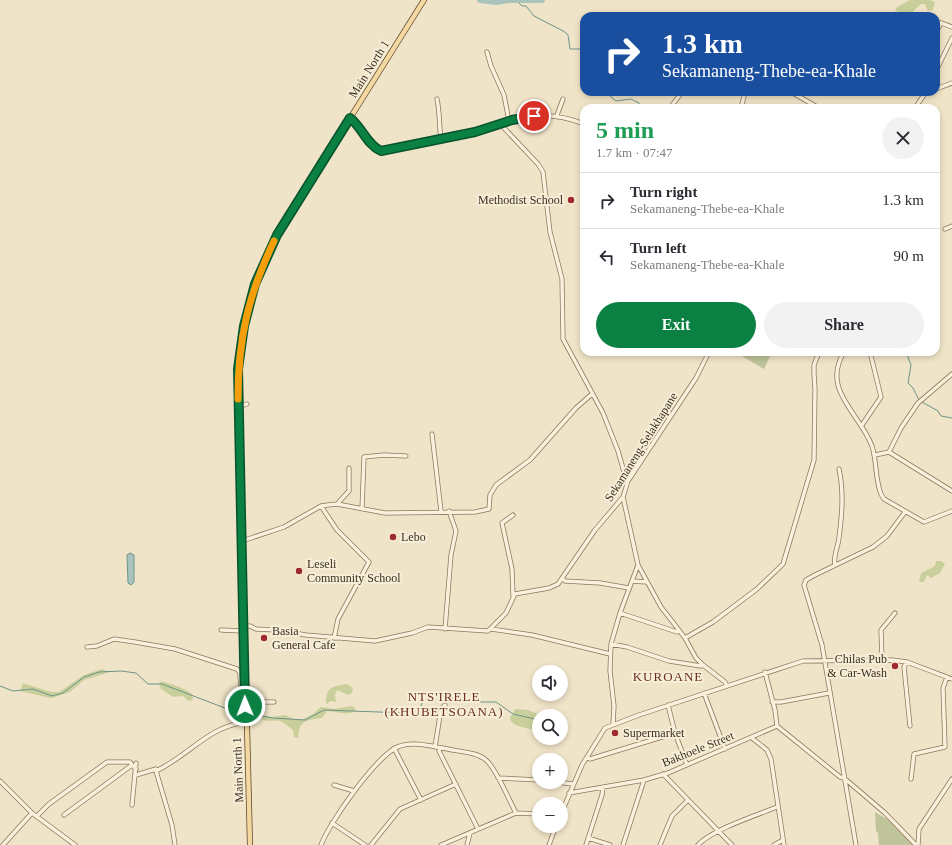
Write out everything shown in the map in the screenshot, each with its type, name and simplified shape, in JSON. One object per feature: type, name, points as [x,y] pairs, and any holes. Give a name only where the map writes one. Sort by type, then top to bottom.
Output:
[{"type":"main road","name":"Main North 1","points":[[250,845],[238,407],[238,369],[241,338],[255,284],[277,235],[424,0]]},
{"type":"street","points":[[941,22],[952,27]]},
{"type":"street","points":[[940,63],[952,38]]},
{"type":"street","points":[[488,52],[491,66],[504,95],[509,121]]},
{"type":"street","points":[[940,88],[952,83]]},
{"type":"street","points":[[798,96],[812,104]]},
{"type":"street","points":[[557,115],[562,99]]},
{"type":"street","points":[[437,100],[440,117],[439,128],[441,139]]},
{"type":"street","points":[[350,118],[356,122],[368,140],[381,151],[441,139],[531,116],[557,115],[580,123]]},
{"type":"street","points":[[503,123],[504,128],[538,164],[543,172],[550,232],[562,279],[563,339],[603,413],[628,481]]},
{"type":"street","points":[[945,229],[952,226]]},
{"type":"street","name":"Sekamaneng-Selakhapane","points":[[513,596],[555,587],[595,530],[624,497],[628,481],[655,443],[696,378],[707,356]]},
{"type":"street","points":[[685,638],[713,622],[757,589],[783,564],[814,460],[814,365],[817,356]]},
{"type":"street","points":[[842,356],[836,367],[837,386],[862,425],[874,455],[881,494],[884,499],[899,506],[905,512],[924,522],[952,511]]},
{"type":"street","points":[[862,425],[881,397],[871,356]]},
{"type":"street","points":[[889,452],[901,428],[918,403],[952,374]]},
{"type":"street","points":[[242,541],[259,537],[284,527],[321,506],[338,504],[385,513],[441,511],[476,512],[489,508],[490,495],[496,485],[530,460],[576,408],[592,394]]},
{"type":"street","points":[[238,407],[247,404]]},
{"type":"street","points":[[432,434],[441,511]]},
{"type":"street","points":[[874,455],[889,452],[952,491]]},
{"type":"street","points":[[362,509],[364,457],[384,455],[406,456]]},
{"type":"street","points":[[338,504],[349,491],[349,468]]},
{"type":"street","points":[[835,565],[843,496],[840,469]]},
{"type":"street","points":[[624,497],[638,565],[647,582],[661,607],[678,631],[685,638],[693,652],[703,665],[725,682],[727,686]]},
{"type":"street","points":[[321,506],[337,530],[370,562],[338,619],[334,638]]},
{"type":"street","points":[[445,629],[451,555],[456,531],[449,512]]},
{"type":"street","points":[[856,845],[822,645],[804,585],[806,580],[873,547],[887,536],[905,512]]},
{"type":"street","points":[[221,630],[244,629],[250,626],[256,629],[375,641],[412,633],[428,627],[488,631],[506,613],[513,596],[512,569],[502,523],[513,515]]},
{"type":"street","points":[[613,724],[614,706],[611,684],[611,644],[620,613],[638,565]]},
{"type":"street","points":[[562,578],[565,581],[600,583],[629,588]]},
{"type":"street","points":[[632,582],[647,582]]},
{"type":"street","points":[[620,613],[677,632],[678,631]]},
{"type":"street","points":[[882,660],[881,630],[895,613]]},
{"type":"street","points":[[491,629],[532,636],[610,654]]},
{"type":"street","points":[[87,647],[97,646],[114,639],[175,648],[237,668],[240,672],[241,699],[245,703],[254,705],[258,702],[274,702]]},
{"type":"street","points":[[611,644],[627,647],[668,661],[701,666],[703,665]]},
{"type":"street","points":[[567,797],[587,757],[605,728],[765,672],[796,663],[824,660],[892,660],[907,662],[952,679]]},
{"type":"street","points":[[907,662],[904,667],[910,726]]},
{"type":"street","points":[[765,672],[777,726],[840,777],[844,778],[885,813],[917,845]]},
{"type":"street","points":[[912,779],[914,754],[945,748],[943,688],[947,677]]},
{"type":"street","points":[[704,693],[725,749]]},
{"type":"street","points":[[772,702],[781,702],[829,693]]},
{"type":"street","points":[[445,705],[441,709],[438,748],[478,829]]},
{"type":"street","points":[[668,705],[675,733],[687,766]]},
{"type":"street","points":[[136,775],[156,769],[156,771],[169,765],[220,728],[236,722],[246,722]]},
{"type":"street","name":"Bakhoele Street","points":[[569,793],[644,780],[663,774],[687,766],[777,726]]},
{"type":"street","points":[[759,742],[765,732]]},
{"type":"street","points":[[587,757],[590,759],[675,733]]},
{"type":"street","points":[[752,738],[759,742],[769,753],[771,758],[777,807],[784,845]]},
{"type":"street","points":[[320,845],[332,822],[354,791],[394,748],[406,744],[470,753],[485,758],[493,768],[516,813]]},
{"type":"street","points":[[394,748],[420,800]]},
{"type":"street","points":[[37,816],[49,804],[107,762],[130,762],[136,769]]},
{"type":"street","points":[[132,805],[136,763]]},
{"type":"street","points":[[64,815],[132,765]]},
{"type":"street","points":[[156,771],[172,825],[175,845]]},
{"type":"street","points":[[663,774],[687,801],[732,845]]},
{"type":"street","points":[[498,778],[532,780]]},
{"type":"street","points":[[622,845],[644,780]]},
{"type":"street","points":[[917,845],[919,829],[952,780]]},
{"type":"street","points":[[0,781],[32,813],[74,845]]},
{"type":"street","points":[[568,783],[573,784]]},
{"type":"street","points":[[371,845],[395,813],[400,809],[456,784]]},
{"type":"street","points":[[334,785],[354,791]]},
{"type":"street","points":[[586,845],[602,795],[603,787]]},
{"type":"street","points":[[660,845],[672,816],[687,801]]},
{"type":"street","points":[[698,845],[703,840],[777,807]]},
{"type":"street","points":[[4,845],[32,813]]},
{"type":"street","points":[[441,845],[516,813],[532,814]]},
{"type":"street","points":[[332,822],[365,845]]},
{"type":"street","points":[[467,845],[470,833]]},
{"type":"street","points":[[549,845],[553,833]]},
{"type":"street","points":[[588,838],[610,845]]},
{"type":"street","points":[[774,845],[783,840]]},
{"type":"green space","points":[[910,0],[930,0],[935,2],[933,10],[928,11],[925,4],[921,4],[912,12],[895,11],[897,7]]},
{"type":"green space","points":[[742,356],[770,356],[764,369]]},
{"type":"green space","points":[[936,561],[941,561],[945,564],[940,573],[931,578],[927,575],[924,582],[919,582],[921,573],[935,566]]},
{"type":"green space","points":[[102,669],[110,672],[84,680],[70,692],[55,697],[50,698],[20,691],[23,683],[51,692],[59,692],[84,675]]},
{"type":"green space","points":[[161,681],[181,687],[188,691],[192,694],[193,700],[189,701],[183,696],[173,697],[161,689],[159,684]]},
{"type":"green space","points":[[347,684],[353,688],[352,693],[348,695],[337,690],[335,695],[336,702],[331,701],[326,704],[327,694],[331,688]]},
{"type":"green space","points":[[351,706],[356,710],[350,713],[327,711],[322,718],[308,720],[302,724],[298,738],[294,737],[293,730],[285,723],[265,720],[258,717],[259,714],[271,717],[285,715],[294,719],[303,719],[313,714],[321,707],[335,709]]},
{"type":"green space","points":[[515,709],[532,712],[532,729],[513,724],[510,718]]},
{"type":"green space","points":[[875,812],[890,821],[913,845],[879,845],[878,833],[876,831]]},
{"type":"water","points":[[130,553],[134,555],[134,582],[131,585],[128,583],[127,555]]},
{"type":"waterway","points":[[480,0],[496,2],[509,0]]},
{"type":"waterway","points":[[512,0],[542,0]]},
{"type":"waterway","points":[[517,1],[522,6],[526,6],[534,16],[565,32],[568,35],[570,49],[580,49]]},
{"type":"waterway","points":[[611,96],[616,101],[631,99],[639,104]]},
{"type":"waterway","points":[[908,356],[911,365],[908,383],[913,388],[919,400]]},
{"type":"waterway","points":[[922,402],[938,411],[941,416],[952,418]]},
{"type":"waterway","points":[[0,686],[13,691],[33,689],[52,696],[63,693],[84,677],[99,672],[121,671],[136,673],[148,684],[162,684],[238,713]]},
{"type":"waterway","points":[[250,714],[273,718],[305,720],[324,710],[406,713],[421,706],[423,701],[441,696],[477,702],[496,702],[513,714],[532,718]]},
{"type":"slow traffic","points":[[238,399],[238,369],[241,338],[246,314],[255,284],[274,241]]},
{"type":"place","name":"Methodist School","points":[[571,200]]},
{"type":"place","name":"Lebo","points":[[393,537]]},
{"type":"place","name":"Leseli Community School","points":[[299,571]]},
{"type":"place","name":"Basia General Cafe","points":[[264,638]]},
{"type":"place","name":"Chilas Pub & Car-Wash","points":[[895,666]]},
{"type":"place","name":"Supermarket","points":[[615,733]]},
{"type":"district","name":"KUROANE","points":[[668,676]]},
{"type":"district","name":"NTS'IRELE (KHUBETSOANA)","points":[[444,704]]},
{"type":"route","points":[[245,706],[245,626],[238,369],[241,338],[246,314],[255,284],[266,257],[277,235],[350,118],[356,122],[376,149],[381,151],[475,132],[512,120],[534,116]]}]
